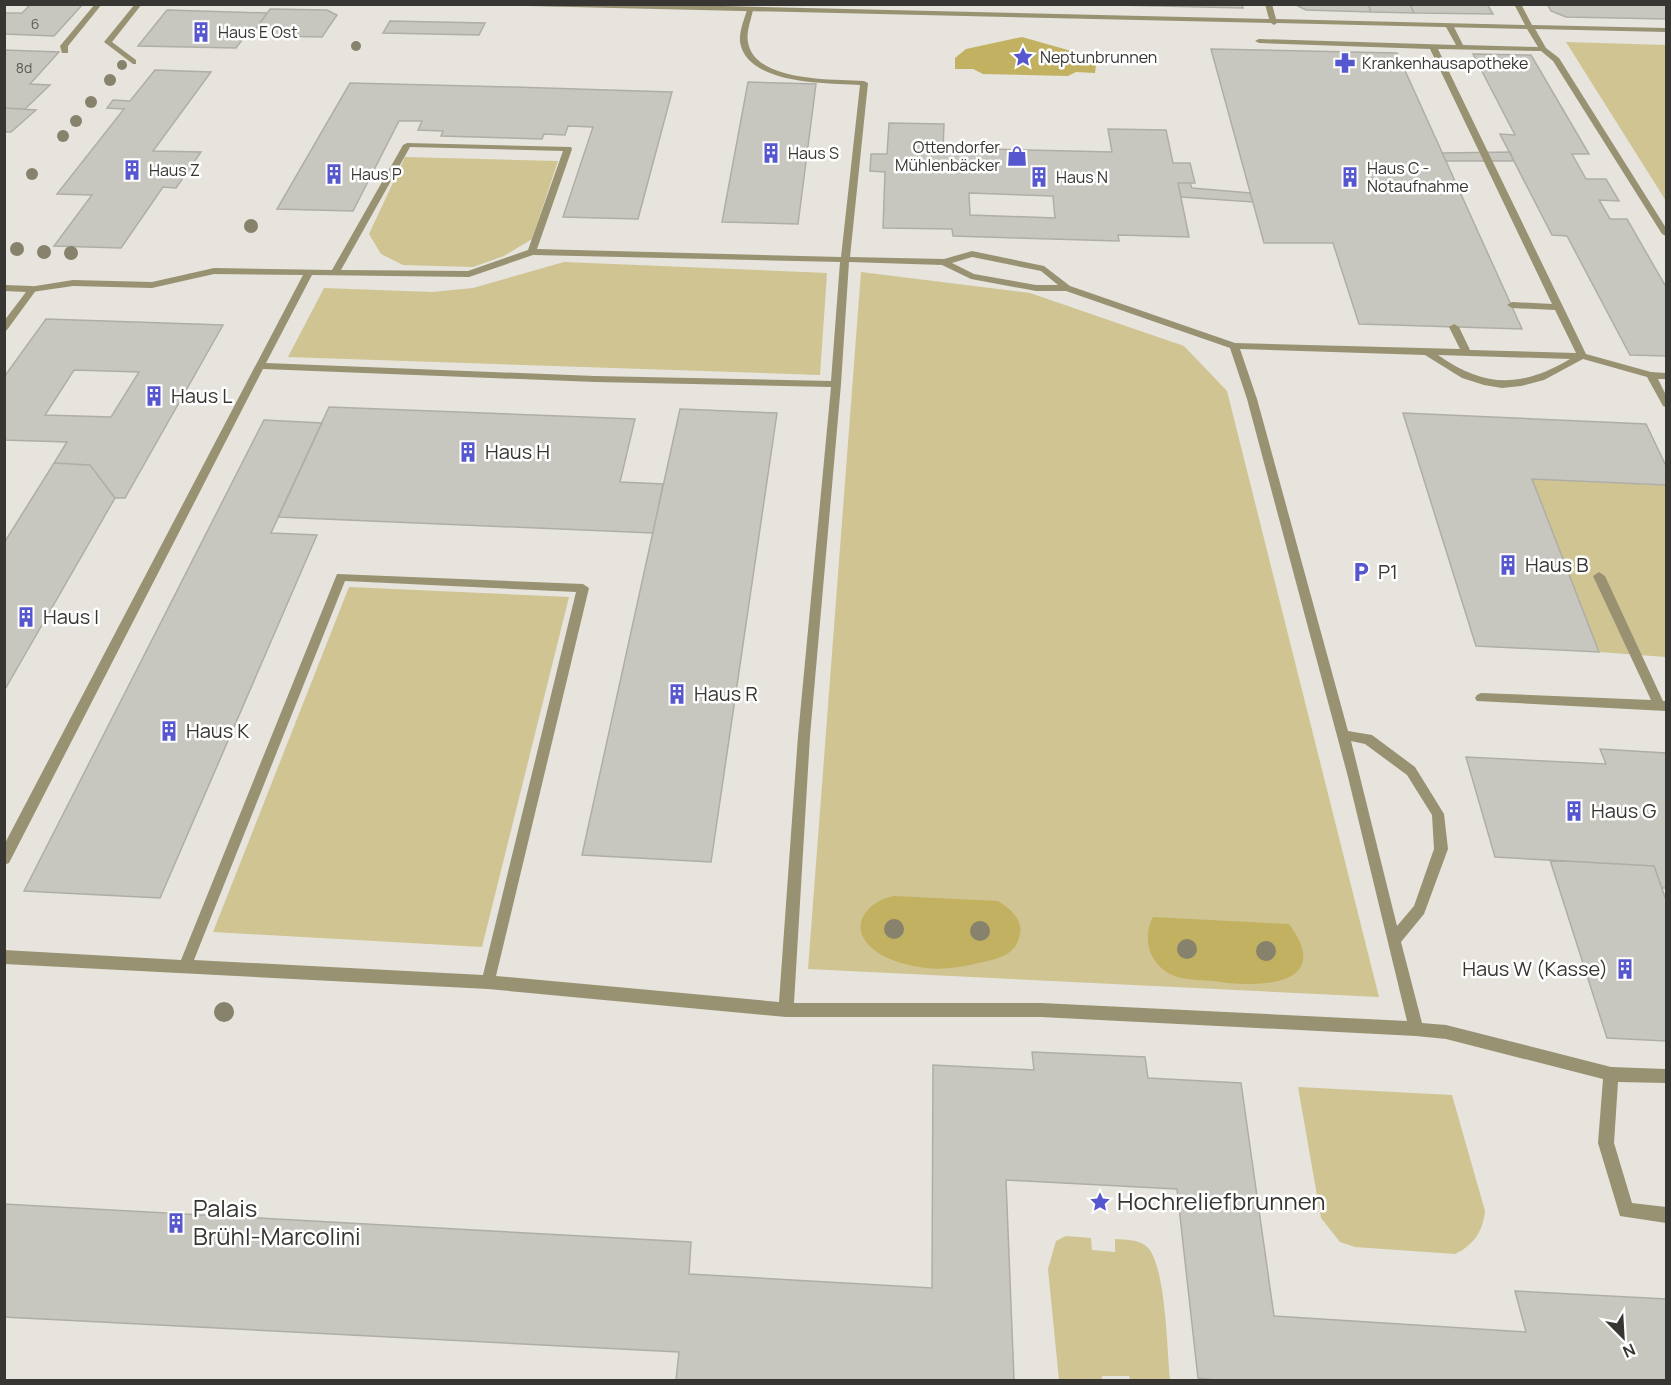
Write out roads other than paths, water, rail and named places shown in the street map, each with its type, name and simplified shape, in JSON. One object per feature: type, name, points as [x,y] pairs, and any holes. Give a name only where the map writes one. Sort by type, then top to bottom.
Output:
[{"type":"street","points":[[65,51],[64,46],[99,4]]},
{"type":"street","points":[[133,62],[108,42],[139,4]]},
{"type":"street","points":[[528,4],[750,10],[771,7],[1274,23],[1666,30]]},
{"type":"street","points":[[1021,4],[1022,16]]},
{"type":"street","points":[[1268,4],[1274,23]]},
{"type":"street","points":[[1517,4],[1543,49],[1556,60],[1666,234]]},
{"type":"street","points":[[750,10],[743,44],[751,58],[781,76],[864,83],[845,258],[836,384],[804,736],[786,1010]]},
{"type":"street","points":[[1450,27],[1461,47]]},
{"type":"street","points":[[1259,41],[1543,49]]},
{"type":"street","points":[[1433,47],[1582,356]]},
{"type":"street","points":[[335,272],[407,145],[568,149],[532,252]]},
{"type":"street","points":[[4,288],[32,289],[73,283],[152,285],[214,271],[469,274],[532,252],[944,262],[972,254],[1044,269],[1067,288]]},
{"type":"street","points":[[944,262],[971,276],[1036,288],[1067,288],[1234,346],[1582,356],[1651,375],[1666,376]]},
{"type":"street","points":[[4,859],[309,272]]},
{"type":"street","points":[[4,328],[32,289]]},
{"type":"street","points":[[1512,305],[1558,307]]},
{"type":"street","points":[[1454,327],[1466,352]]},
{"type":"street","points":[[1234,346],[1252,399],[1342,735],[1416,1029]]},
{"type":"street","points":[[1426,351],[1450,370],[1485,382],[1510,385],[1532,382],[1582,356]]},
{"type":"street","points":[[260,366],[595,379],[836,384]]},
{"type":"street","points":[[1651,375],[1666,404]]},
{"type":"street","points":[[1481,698],[1663,706],[1599,576]]},
{"type":"street","points":[[185,966],[341,578],[583,588],[488,982]]},
{"type":"street","points":[[1342,735],[1368,739],[1411,771],[1438,814],[1442,849],[1419,910],[1394,940]]},
{"type":"street","points":[[4,957],[488,982],[786,1010],[1041,1010],[1416,1029],[1446,1032],[1611,1074],[1666,1076]]},
{"type":"street","points":[[1611,1074],[1606,1143],[1626,1210],[1666,1215]]},
{"type":"place","name":"Haus E Ost","points":[[201,32]]},
{"type":"place","name":"Neptunbrunnen","points":[[1023,57]]},
{"type":"place","name":"Krankenhausapotheke","points":[[1345,63]]},
{"type":"place","name":"Haus S","points":[[771,153]]},
{"type":"place","name":"Ottendorfer Mühlenbäcker","points":[[1017,156]]},
{"type":"place","name":"Haus Z","points":[[132,170]]},
{"type":"place","name":"Haus P","points":[[334,174]]},
{"type":"place","name":"Haus N","points":[[1039,177]]},
{"type":"place","name":"Haus C - Notaufnahme","points":[[1350,177]]},
{"type":"place","name":"Haus L","points":[[154,396]]},
{"type":"place","name":"Haus H","points":[[468,452]]},
{"type":"place","name":"Haus B","points":[[1508,565]]},
{"type":"place","name":"P1","points":[[1361,572]]},
{"type":"place","name":"Haus I","points":[[26,617]]},
{"type":"place","name":"Haus R","points":[[677,694]]},
{"type":"place","name":"Haus K","points":[[169,731]]},
{"type":"place","name":"Haus G","points":[[1574,811]]},
{"type":"place","name":"Haus W (Kasse)","points":[[1625,969]]},
{"type":"place","name":"Hochreliefbrunnen","points":[[1100,1202]]},
{"type":"place","name":"Palais Brühl-Marcolini","points":[[176,1223]]}]
